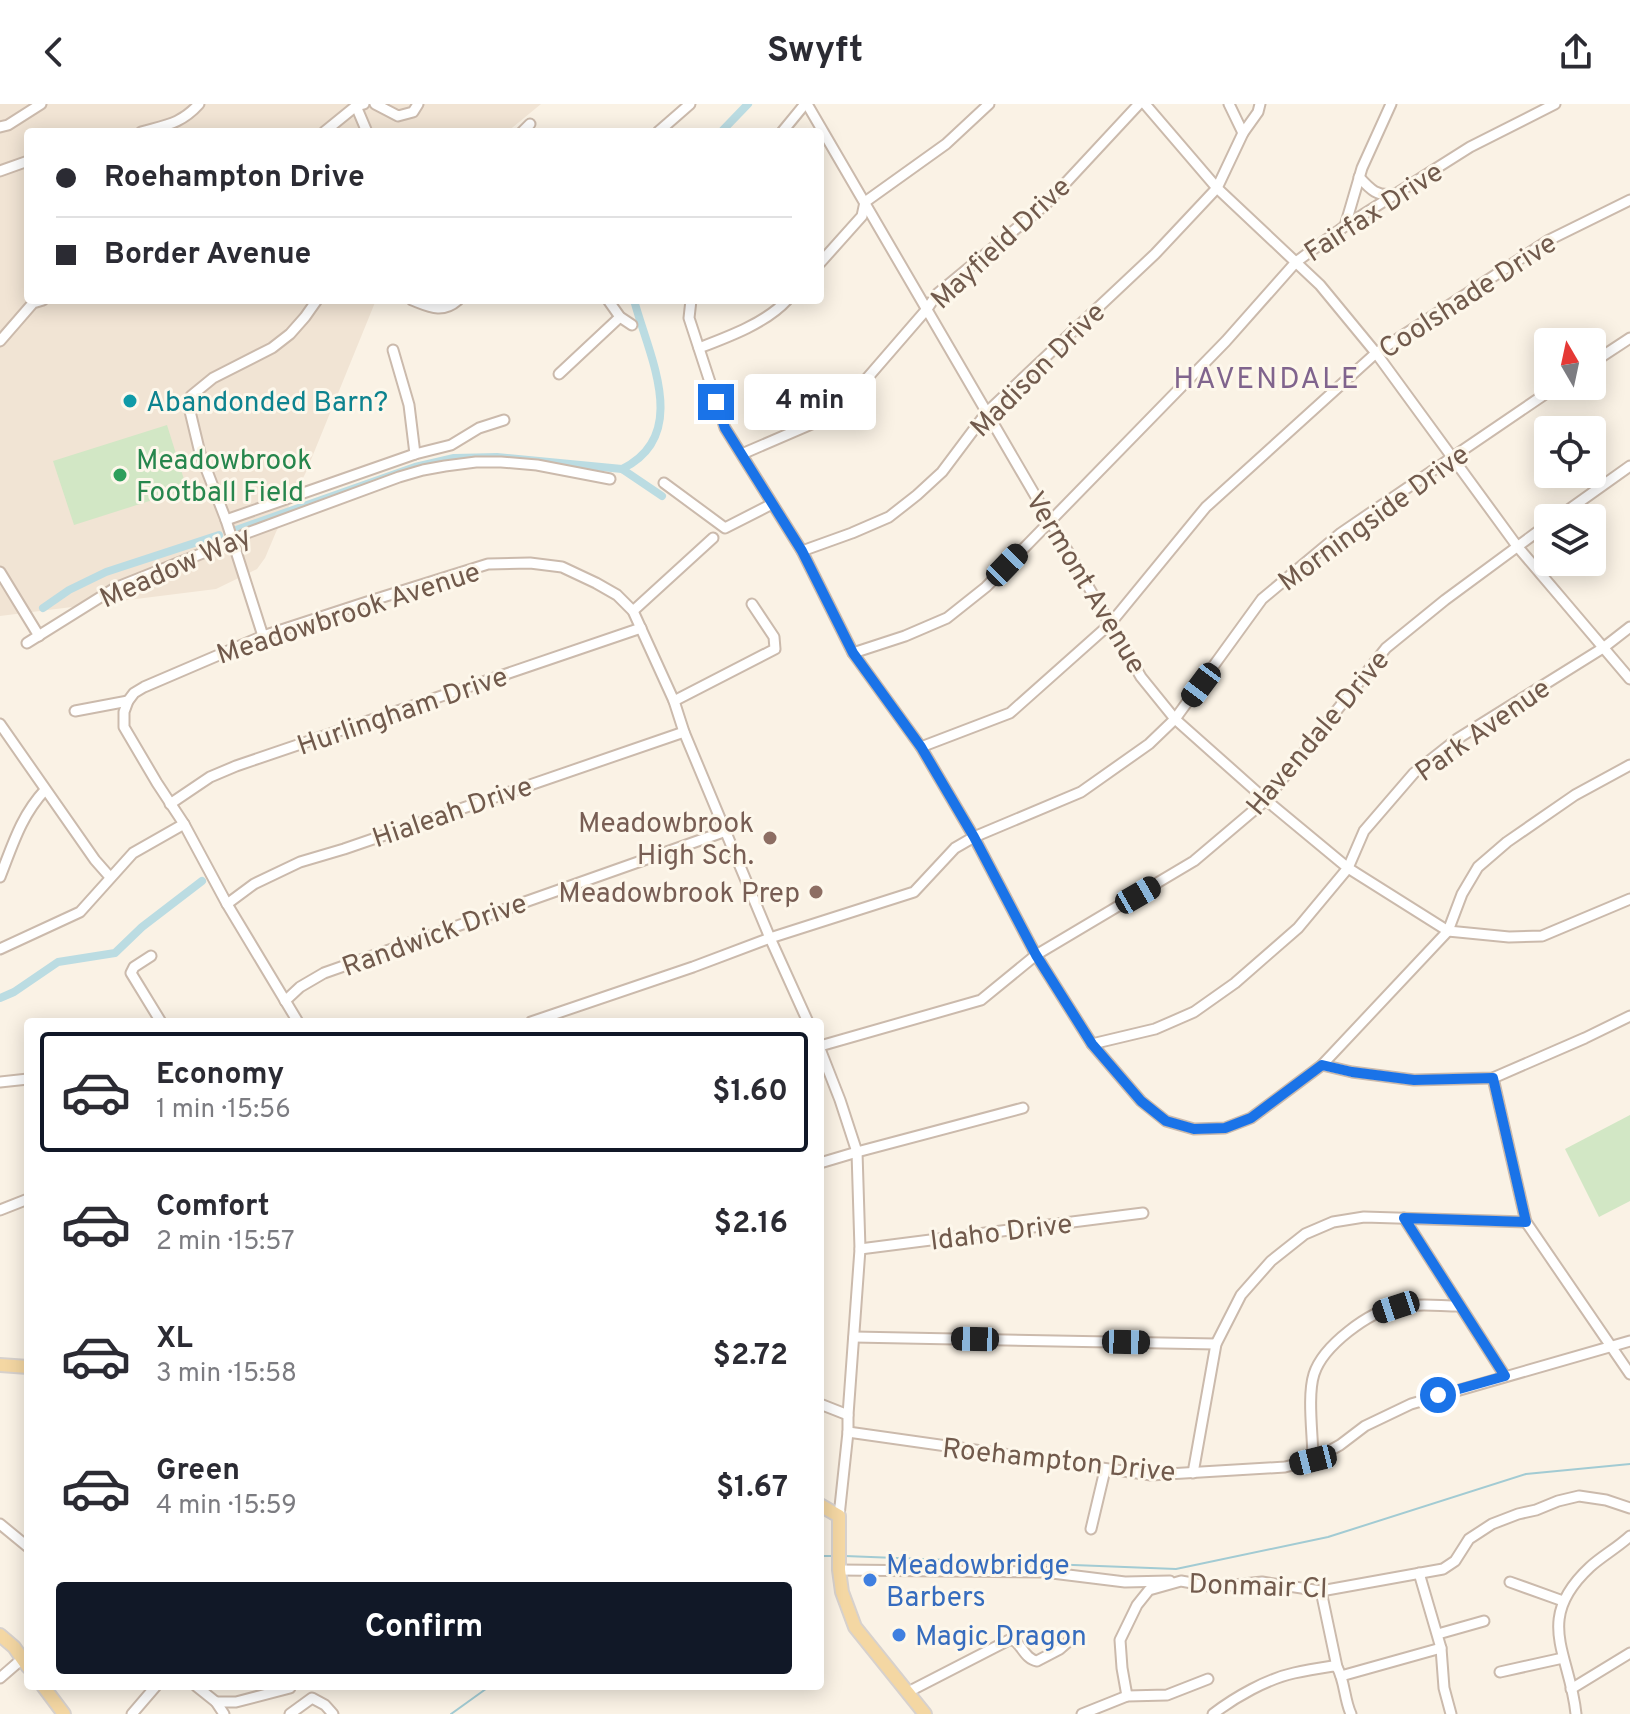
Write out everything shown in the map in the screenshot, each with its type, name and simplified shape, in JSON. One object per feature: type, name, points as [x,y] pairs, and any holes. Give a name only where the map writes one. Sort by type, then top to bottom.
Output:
[{"type":"main road","points":[[0,1365],[24,1367]]},
{"type":"main road","points":[[824,1507],[839,1516],[842,1592],[855,1627],[925,1714]]},
{"type":"main road","points":[[0,1635],[24,1662]]},
{"type":"main road","points":[[46,1690],[64,1714]]},
{"type":"street","points":[[0,127],[41,104]]},
{"type":"street","points":[[156,128],[189,116],[199,104]]},
{"type":"street","points":[[375,104],[398,116],[413,112],[418,104]]},
{"type":"street","points":[[663,128],[690,104]]},
{"type":"street","points":[[785,128],[806,104]]},
{"type":"street","name":"Vermont Avenue","points":[[806,104],[820,128]]},
{"type":"street","points":[[824,259],[862,216],[865,202],[946,144],[989,104]]},
{"type":"street","points":[[1142,104],[1217,188],[1320,285],[1376,353],[1517,546],[1630,679]]},
{"type":"street","name":"Mayfield Drive","points":[[742,454],[837,413],[937,294],[1046,204],[1142,104]]},
{"type":"street","points":[[1229,104],[1243,133]]},
{"type":"street","name":"Madison Drive","points":[[802,551],[889,517],[942,472],[987,412],[1155,254],[1217,188],[1260,104]]},
{"type":"street","points":[[1345,226],[1362,168],[1391,104]]},
{"type":"street","name":"Fairfax Drive","points":[[853,653],[947,618],[986,587],[1226,341],[1296,262],[1345,226],[1470,147],[1555,104]]},
{"type":"street","points":[[329,128],[360,105],[366,128]]},
{"type":"street","name":"Vermont Avenue","points":[[824,134],[1141,677],[1175,719],[1348,868],[1448,931],[1509,937],[1542,936],[1630,899]]},
{"type":"street","points":[[0,171],[24,162]]},
{"type":"street","points":[[1359,177],[1371,191],[1385,196],[1397,194]]},
{"type":"street","name":"Coolshade Drive","points":[[921,747],[1010,713],[1110,624],[1206,507],[1376,353],[1549,240],[1630,200]]},
{"type":"street","points":[[0,341],[32,304]]},
{"type":"street","points":[[263,636],[196,439],[189,407],[191,396],[213,378],[272,348],[290,334],[314,304]]},
{"type":"street","points":[[423,304],[444,309],[452,304]]},
{"type":"street","points":[[611,304],[620,317],[632,325]]},
{"type":"street","points":[[691,304],[689,318],[725,428],[802,551],[853,653],[921,747],[974,837],[1036,955],[1092,1044],[1141,1101],[1166,1121],[1194,1129],[1225,1128],[1251,1118],[1322,1065],[1448,931],[1462,894],[1478,867],[1507,842],[1564,803],[1630,765]]},
{"type":"street","points":[[699,348],[732,336],[783,304]]},
{"type":"street","points":[[559,374],[620,317]]},
{"type":"street","points":[[1606,354],[1630,338]]},
{"type":"street","points":[[393,350],[409,405],[415,454]]},
{"type":"street","name":"Morningside Drive","points":[[543,1018],[770,938],[914,892],[955,848],[1081,792],[1149,744],[1175,719],[1262,599],[1341,533],[1536,400]]},
{"type":"street","points":[[226,520],[415,454],[451,445],[479,428],[504,420]]},
{"type":"street","name":"Meadow Way","points":[[27,643],[115,588],[247,533],[423,470],[476,462],[501,462],[537,465],[610,479]]},
{"type":"street","points":[[1577,504],[1630,466]]},
{"type":"street","points":[[664,483],[725,528],[772,504]]},
{"type":"street","name":"Havendale Drive","points":[[824,1047],[981,1000],[1036,955],[1194,861],[1266,800],[1386,648],[1534,534]]},
{"type":"street","points":[[633,611],[713,538]]},
{"type":"street","name":"Meadowbrook Avenue","points":[[128,701],[144,687],[263,636],[488,564],[530,563],[562,567],[617,595],[633,611],[674,701],[684,732],[806,1018]]},
{"type":"street","points":[[0,572],[39,636]]},
{"type":"street","points":[[674,701],[775,649],[774,637],[752,604]]},
{"type":"street","name":"Park Avenue","points":[[1092,1044],[1155,1029],[1194,1012],[1235,983],[1298,928],[1348,868],[1364,831],[1414,773],[1457,739],[1603,648],[1630,627]]},
{"type":"street","name":"Hurlingham Drive","points":[[170,804],[210,777],[236,766],[641,628]]},
{"type":"street","points":[[128,701],[124,727],[184,824],[227,904],[296,1018]]},
{"type":"street","points":[[75,711],[128,701]]},
{"type":"street","points":[[0,724],[110,877]]},
{"type":"street","name":"Hialeah Drive","points":[[227,904],[254,884],[300,862],[684,732]]},
{"type":"street","points":[[0,877],[21,823],[45,790]]},
{"type":"street","points":[[1,945],[80,912],[133,853],[184,824]]},
{"type":"street","name":"Randwick Drive","points":[[285,1001],[300,987],[324,973],[726,831]]},
{"type":"street","points":[[151,956],[134,967],[131,973],[159,1018]]},
{"type":"street","points":[[1322,1065],[1414,1080],[1493,1078],[1630,1016]]},
{"type":"street","points":[[824,1058],[857,1152],[860,1249],[839,1516]]},
{"type":"street","points":[[1493,1078],[1526,1222],[1630,1374]]},
{"type":"street","points":[[0,1082],[24,1079]]},
{"type":"street","points":[[824,1162],[1023,1108]]},
{"type":"street","points":[[0,1210],[24,1201]]},
{"type":"street","name":"Idaho Drive","points":[[860,1249],[1143,1213]]},
{"type":"street","points":[[1193,1473],[1216,1344],[1241,1295],[1271,1261],[1305,1234],[1333,1222],[1364,1217],[1526,1222]]},
{"type":"street","points":[[1404,1218],[1505,1376]]},
{"type":"street","points":[[1313,1460],[1312,1392],[1314,1375],[1322,1357],[1349,1332],[1380,1312],[1396,1307],[1459,1306]]},
{"type":"street","points":[[854,1337],[1216,1344]]},
{"type":"street","name":"Roehampton Drive","points":[[848,1432],[1151,1475],[1285,1467],[1313,1460],[1365,1426],[1398,1409],[1630,1341]]},
{"type":"street","points":[[824,1406],[848,1415]]},
{"type":"street","points":[[1091,1529],[1105,1470]]},
{"type":"street","name":"Donmair Cl","points":[[1127,1696],[1120,1640],[1137,1605],[1149,1590],[1181,1581],[1215,1587],[1262,1582],[1321,1591],[1443,1569],[1455,1561],[1469,1539],[1492,1524],[1558,1501],[1579,1496],[1593,1497],[1630,1508]]},
{"type":"street","points":[[0,1524],[24,1544]]},
{"type":"street","points":[[1576,1714],[1558,1620],[1563,1601],[1592,1565],[1630,1536]]},
{"type":"street","points":[[839,1569],[1044,1572],[1125,1582],[1181,1581]]},
{"type":"street","points":[[1419,1573],[1438,1634],[1444,1688],[1451,1714]]},
{"type":"street","points":[[1510,1582],[1563,1601]]},
{"type":"street","points":[[1321,1591],[1343,1693],[1351,1714]]},
{"type":"street","points":[[1438,1634],[1484,1621]]},
{"type":"street","points":[[908,1692],[1008,1640],[1014,1640],[1029,1658],[1037,1661],[1060,1649],[1077,1634]]},
{"type":"street","points":[[1339,1672],[1441,1648]]},
{"type":"street","points":[[1571,1689],[1630,1653]]},
{"type":"street","points":[[1500,1672],[1563,1658]]},
{"type":"street","points":[[0,1678],[24,1664]]},
{"type":"street","points":[[1213,1714],[1271,1680],[1333,1666],[1339,1672]]},
{"type":"street","points":[[1082,1714],[1127,1696],[1167,1695],[1208,1679]]},
{"type":"street","points":[[132,1714],[153,1690]]},
{"type":"street","points":[[201,1690],[216,1702],[224,1714]]},
{"type":"street","points":[[216,1702],[236,1702],[278,1690]]},
{"type":"street","points":[[290,1690],[294,1711],[312,1698],[333,1714]]},
{"type":"shaded area","points":[[0,104],[541,104],[512,128],[24,128],[24,304],[374,304],[306,472],[257,569],[216,589],[0,616]]},
{"type":"green space","name":"Meadowbrook Football Field","points":[[167,425],[187,489],[74,525],[53,461]]},
{"type":"green space","points":[[1630,1115],[1630,1201],[1599,1217],[1565,1149]]},
{"type":"waterway","points":[[725,128],[748,104]]},
{"type":"waterway","points":[[622,469],[643,454],[655,436],[660,415],[660,392],[655,368],[635,304]]},
{"type":"waterway","points":[[236,530],[415,467],[454,458],[497,457],[622,469],[662,496]]},
{"type":"waterway","points":[[43,608],[69,590],[106,572],[219,535]]},
{"type":"waterway","points":[[0,998],[58,962],[115,953],[142,927],[202,881]]},
{"type":"waterway","points":[[845,1556],[1176,1569],[1328,1537],[1526,1474],[1630,1464]]},
{"type":"waterway","points":[[824,1556],[835,1556]]},
{"type":"waterway","points":[[451,1714],[484,1690]]},
{"type":"place","name":"Abandonded Barn?","points":[[130,401]]},
{"type":"place","name":"Meadowbrook Football Field","points":[[120,475]]},
{"type":"place","name":"Meadowbrook High Sch.","points":[[770,838]]},
{"type":"place","name":"Meadowbrook Prep","points":[[816,892]]},
{"type":"place","name":"Meadowbridge Barbers","points":[[870,1580]]},
{"type":"place","name":"Magic Dragon","points":[[899,1635]]},
{"type":"district","name":"HAVENDALE","points":[[1267,378]]},
{"type":"route","points":[[716,402],[725,428],[802,551],[853,653],[921,747],[974,837],[1036,955],[1092,1044],[1141,1101],[1166,1121],[1194,1129],[1225,1128],[1251,1118],[1322,1065],[1414,1080],[1493,1078],[1526,1222],[1404,1218],[1505,1376],[1438,1395]]}]
